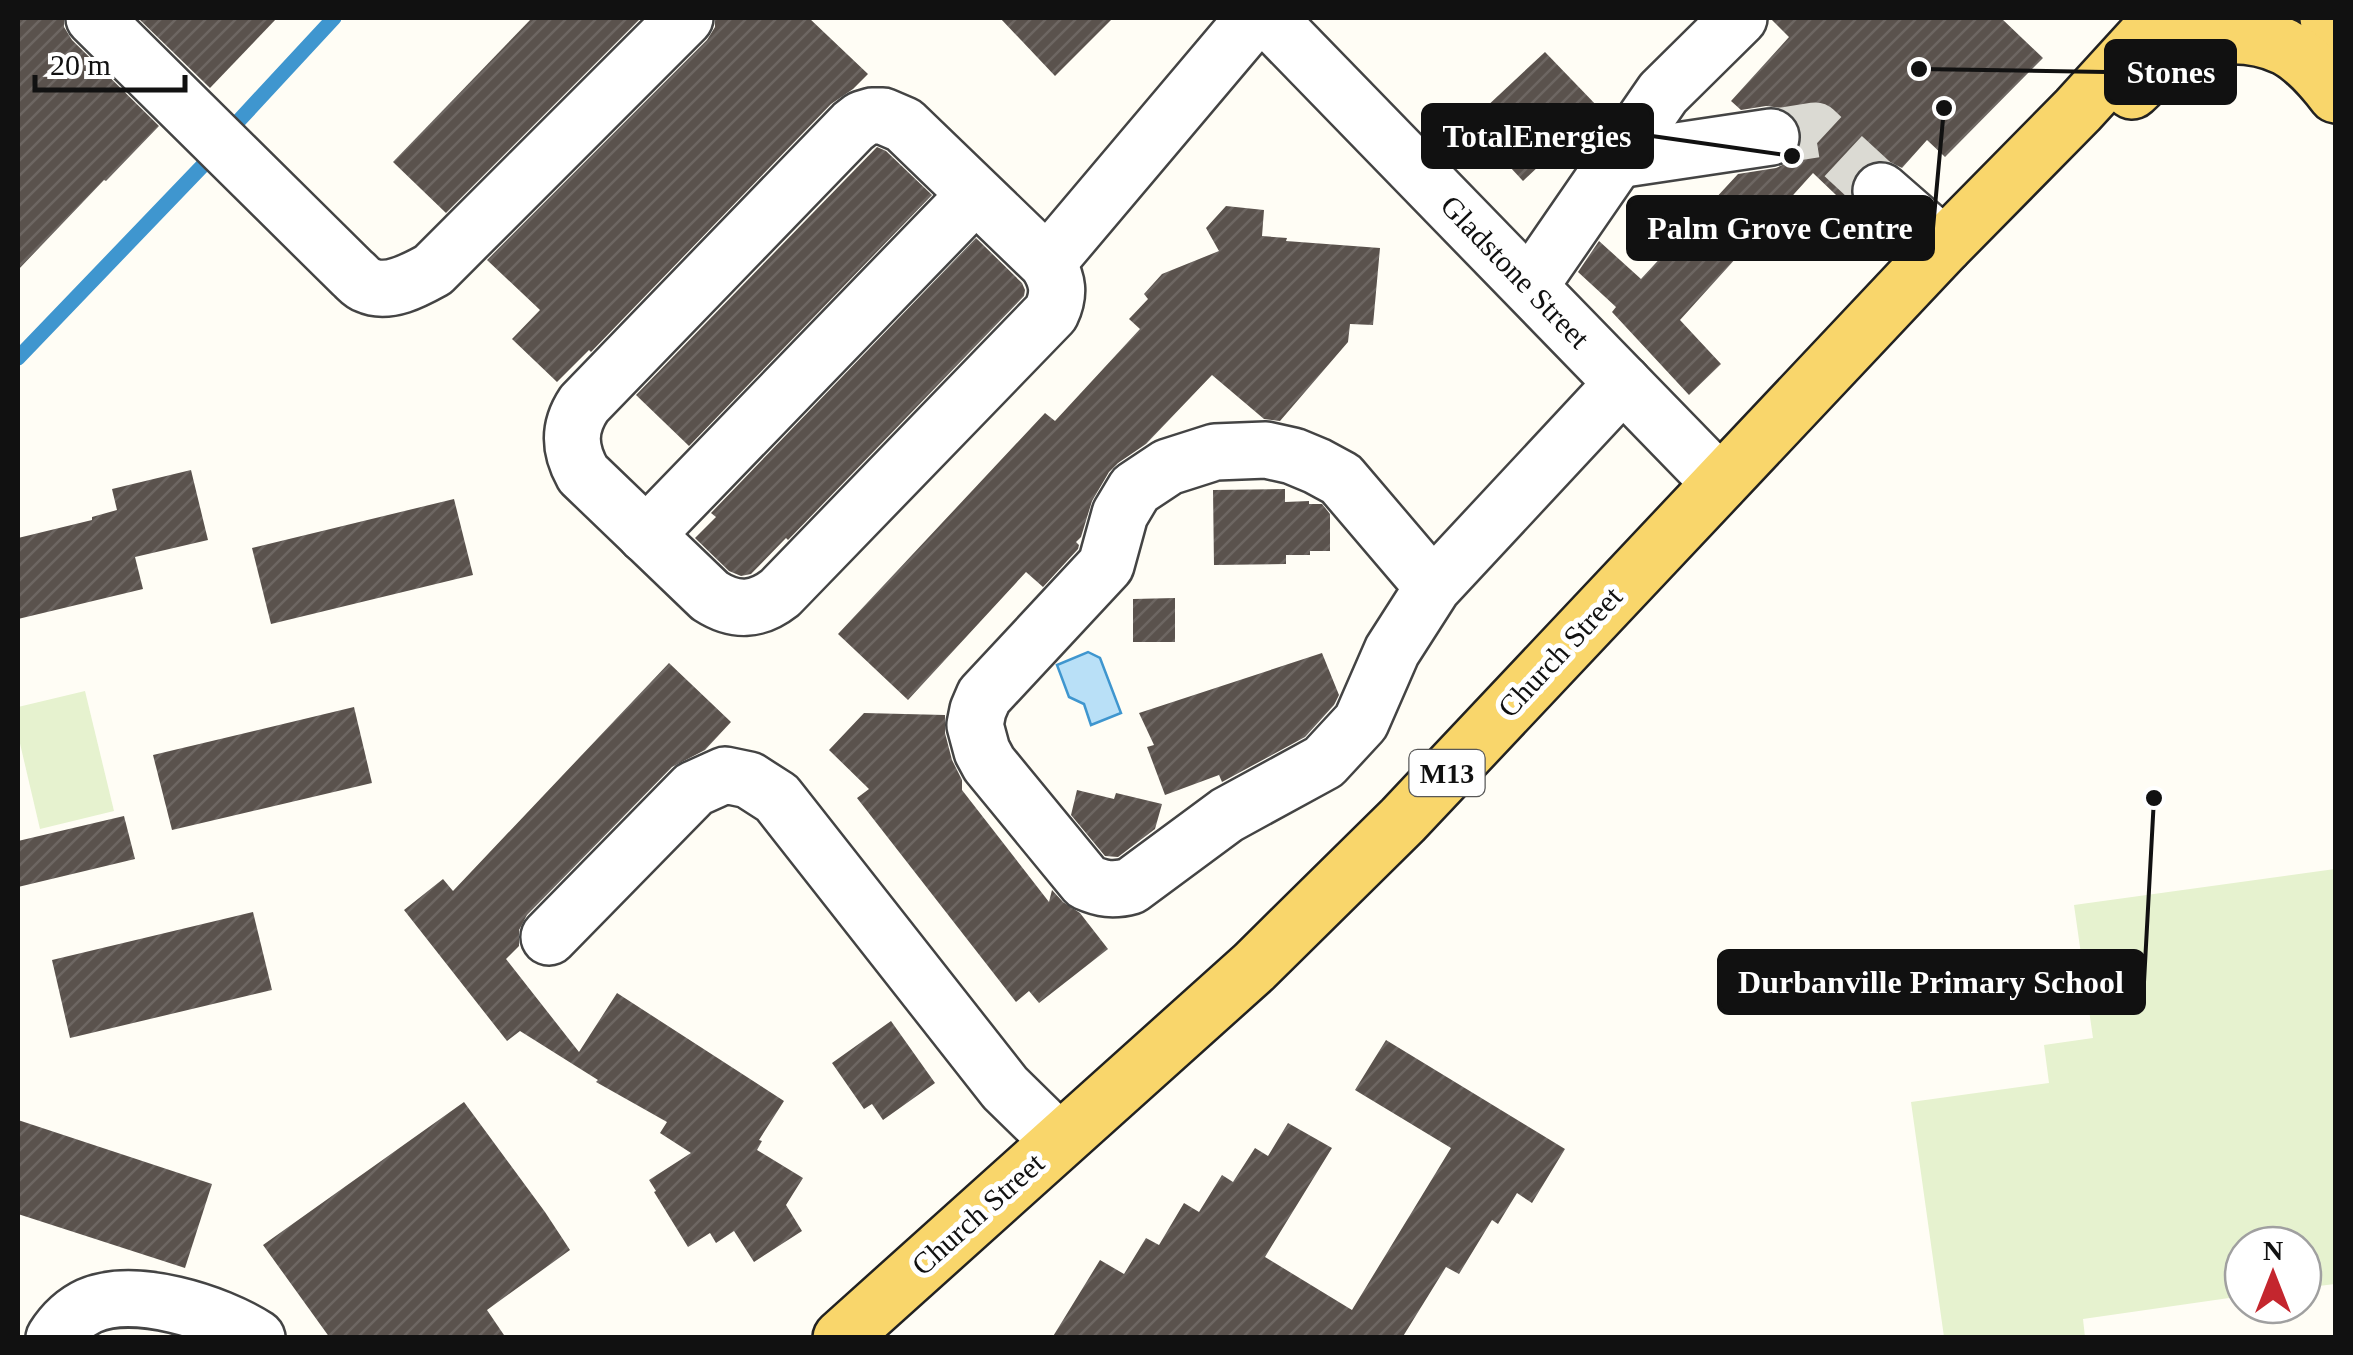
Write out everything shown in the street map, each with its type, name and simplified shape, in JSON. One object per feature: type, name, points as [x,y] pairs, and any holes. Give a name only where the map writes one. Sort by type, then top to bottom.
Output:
[{"type":"main road","name":"Church Street","points":[[840,1338],[1254,967],[1403,820],[2162,18]]},
{"type":"main road","points":[[2328,18],[2336,54]]},
{"type":"main road","points":[[2016,171],[2055,155],[2074,142],[2168,58],[2208,38],[2247,37],[2284,47],[2304,61],[2336,95]]},
{"type":"street","points":[[94,18],[353,274],[368,286],[384,287],[412,281],[433,270],[685,18]]},
{"type":"street","points":[[1047,263],[1254,18]]},
{"type":"street","name":"Gladstone Street","points":[[1268,18],[1720,483]]},
{"type":"street","points":[[1530,286],[1663,93],[1739,18]]},
{"type":"street","points":[[883,116],[904,125],[976,195],[1055,275],[1057,301],[1051,313],[769,602],[754,608],[723,604],[710,596],[583,474],[572,446],[572,431],[584,404],[853,126],[883,116]]},
{"type":"street","points":[[1617,160],[1771,137]]},
{"type":"street","points":[[1881,190],[1944,246]]},
{"type":"street","points":[[646,535],[976,195]]},
{"type":"street","points":[[1433,587],[1341,479],[1317,466],[1266,450],[1215,452],[1190,458],[1135,489],[1120,514],[1106,566],[984,696],[978,710],[978,738],[988,764],[1086,882],[1117,890],[1130,886],[1227,815],[1324,762],[1362,722],[1392,650],[1433,587],[1624,383]]},
{"type":"street","points":[[550,937],[694,788],[725,775],[749,780],[777,798],[1005,1088],[1059,1141]]},
{"type":"street","points":[[54,1338],[75,1314],[92,1305],[128,1300],[196,1309],[218,1316],[257,1338]]},
{"type":"green space","points":[[85,691],[114,811],[40,829],[18,735],[18,707]]},
{"type":"green space","points":[[2335,869],[2335,1284],[2323,1286],[2323,1225],[2223,1225],[2223,1299],[2083,1319],[2085,1337],[1944,1337],[1911,1102],[2049,1083],[2044,1045],[2093,1038],[2074,905]]},
{"type":"water","points":[[1088,652],[1100,658],[1121,713],[1091,725],[1084,704],[1069,697],[1057,665]]},
{"type":"building","points":[[18,18],[64,18],[64,27],[72,40],[159,126],[18,270]]},
{"type":"building","points":[[138,18],[277,18],[210,88]]},
{"type":"building","points":[[532,18],[641,18],[446,213],[393,162]]},
{"type":"building","points":[[715,18],[809,18],[868,74],[831,104],[591,352],[557,382],[512,339],[540,310],[487,260],[707,40],[715,27]]},
{"type":"building","points":[[1000,18],[1113,18],[1055,76]]},
{"type":"building","points":[[1770,18],[2001,18],[2043,58],[1945,157],[1927,140],[1902,168],[1886,160],[1870,162],[1858,170],[1850,186],[1858,216],[1813,173],[1680,320],[1721,364],[1689,395],[1612,312],[1616,307],[1578,272],[1599,241],[1641,279],[1738,174],[1776,168],[1791,161],[1800,149],[1802,133],[1795,117],[1782,108],[1741,110],[1731,101],[1789,37]]},
{"type":"building","points":[[1545,52],[1600,109],[1523,181],[1469,123]]},
{"type":"building","points":[[877,147],[932,195],[689,446],[636,395]]},
{"type":"building","points":[[1226,206],[1264,210],[1262,236],[1380,248],[1373,325],[1350,324],[1348,342],[1280,421],[1264,419],[1212,375],[1146,444],[1109,472],[1092,501],[1076,542],[1078,549],[1043,587],[1026,572],[908,700],[838,634],[1045,413],[1055,421],[1140,329],[1129,319],[1148,299],[1144,294],[1162,274],[1219,251],[1206,228]]},
{"type":"building","points":[[976,238],[1022,283],[1024,296],[788,540],[751,574],[741,576],[729,571],[695,538],[716,517],[711,513]]},
{"type":"building","points":[[191,470],[208,540],[135,557],[143,589],[18,619],[18,538],[117,510],[112,489]]},
{"type":"building","points":[[1285,489],[1285,502],[1322,504],[1330,514],[1330,551],[1286,555],[1286,564],[1214,565],[1213,490]]},
{"type":"building","points":[[454,499],[473,575],[271,624],[252,548]]},
{"type":"building","points":[[1175,598],[1175,642],[1133,642],[1133,599]]},
{"type":"building","points":[[1322,653],[1339,695],[1305,737],[1222,782],[1219,775],[1165,795],[1147,747],[1154,745],[1139,713]]},
{"type":"building","points":[[669,663],[731,722],[705,750],[672,767],[527,915],[519,930],[519,946],[506,959],[579,1052],[617,993],[784,1101],[759,1140],[762,1141],[757,1150],[803,1178],[786,1205],[802,1231],[754,1262],[734,1231],[716,1243],[710,1233],[688,1247],[649,1180],[691,1153],[660,1133],[667,1122],[596,1082],[520,1031],[507,1041],[404,910],[443,879],[453,891]]},
{"type":"building","points":[[354,707],[372,783],[172,830],[153,755]]},
{"type":"building","points":[[864,713],[945,715],[945,733],[962,790],[1049,902],[1052,890],[1080,913],[1108,949],[1039,1003],[1029,991],[1016,1002],[857,798],[869,789],[829,750]]},
{"type":"building","points":[[1077,790],[1114,799],[1116,793],[1162,804],[1155,829],[1118,857],[1105,856],[1071,815]]},
{"type":"building","points":[[124,816],[135,859],[18,887],[18,841]]},
{"type":"building","points":[[253,912],[272,990],[70,1038],[52,960]]},
{"type":"building","points":[[891,1021],[935,1083],[883,1120],[872,1104],[864,1109],[832,1063]]},
{"type":"building","points":[[1386,1040],[1565,1149],[1532,1203],[1517,1193],[1498,1224],[1492,1220],[1459,1274],[1446,1267],[1402,1338],[1052,1338],[1100,1260],[1124,1274],[1146,1238],[1159,1245],[1184,1203],[1199,1212],[1222,1175],[1233,1182],[1255,1148],[1268,1156],[1288,1123],[1332,1148],[1265,1257],[1352,1310],[1451,1148],[1355,1090]]},
{"type":"building","points":[[464,1102],[570,1250],[487,1310],[506,1338],[330,1338],[263,1245]]},
{"type":"building","points":[[18,1120],[212,1184],[185,1268],[18,1214]]},
{"type":"waterway","points":[[232,128],[334,18]]},
{"type":"waterway","points":[[18,358],[211,157]]},
{"type":"tunnel","points":[[1771,137],[1815,130],[1881,191]]},
{"type":"place","name":"Stones","points":[[1919,69]]},
{"type":"place","name":"Palm Grove Centre","points":[[1944,108]]},
{"type":"place","name":"TotalEnergies","points":[[1792,156]]},
{"type":"place","name":"Durbanville Primary School","points":[[2154,798]]}]
